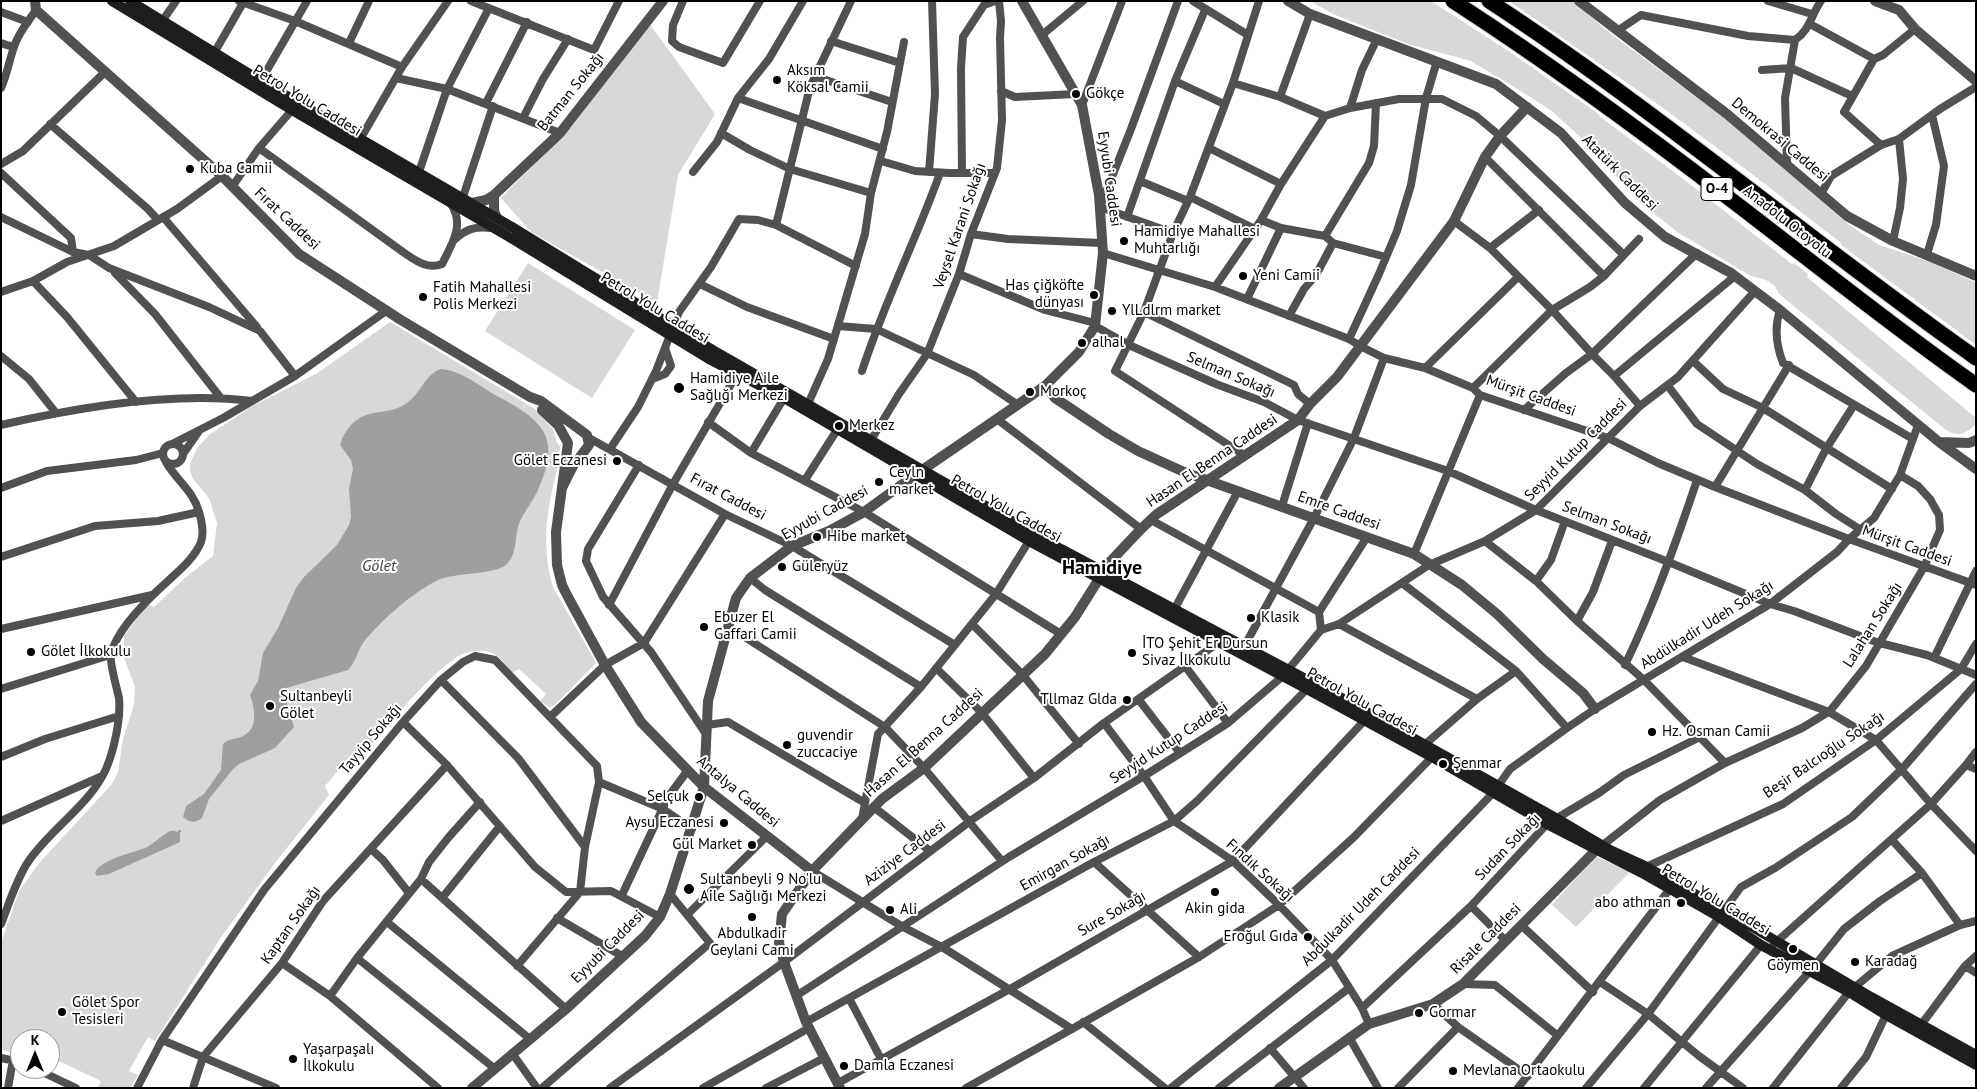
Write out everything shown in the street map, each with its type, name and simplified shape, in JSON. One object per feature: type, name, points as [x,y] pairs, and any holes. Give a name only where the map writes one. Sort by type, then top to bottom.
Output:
[{"type":"highway","name":"Anadolu Otoyolu","points":[[1453,1],[1672,155],[1828,276],[1976,385]]},
{"type":"highway","name":"Anadolu Otoyolu","points":[[1489,1],[1727,170],[1900,305],[1976,358]]},
{"type":"main road","name":"Petrol Yolu Caddesi","points":[[112,1],[213,56],[358,142],[448,201],[710,354],[808,404],[871,440],[918,472],[1029,541],[1174,610],[1244,647],[1285,673],[1495,789],[1547,824],[1643,870],[1721,914],[1765,947],[1813,968],[1976,1055]]},
{"type":"main road","name":"Petrol Yolu Caddesi","points":[[130,1],[163,20],[213,56]]},
{"type":"main road","name":"Petrol Yolu Caddesi","points":[[259,84],[292,110],[419,172],[468,200],[710,354],[737,374],[784,398],[837,430],[918,472],[1218,642],[1285,673],[1307,689],[1364,722],[1421,748],[1432,757],[1556,818],[1599,848]]},
{"type":"main road","name":"Petrol Yolu Caddesi","points":[[1643,870],[1669,890],[1777,942],[1813,968]]},
{"type":"main road","name":"Petrol Yolu Caddesi","points":[[1852,989],[1886,1015],[1976,1066]]},
{"type":"street","points":[[163,20],[176,1]]},
{"type":"street","points":[[259,84],[307,1]]},
{"type":"street","points":[[349,43],[369,1]]},
{"type":"street","points":[[358,142],[402,67],[448,1]]},
{"type":"street","points":[[471,1],[594,50],[619,1]]},
{"type":"street","name":"Batman Sokağı","points":[[494,195],[560,133],[663,1]]},
{"type":"street","points":[[683,1],[673,25],[672,41],[680,47],[723,63],[760,1]]},
{"type":"street","points":[[693,172],[717,142],[738,98],[769,59],[803,1]]},
{"type":"street","points":[[776,225],[814,76],[851,1]]},
{"type":"street","points":[[929,172],[935,94],[932,1]]},
{"type":"street","points":[[962,173],[961,68],[963,37],[984,5],[997,1]]},
{"type":"street","name":"Veysel Karani Sokağı","points":[[871,440],[899,394],[927,354],[959,274],[971,234],[995,173],[1002,120],[1001,21],[997,1]]},
{"type":"street","points":[[1042,35],[1083,1]]},
{"type":"street","points":[[1082,105],[1122,1]]},
{"type":"street","points":[[1173,234],[1100,207],[1132,129],[1178,1]]},
{"type":"street","points":[[1193,1],[1248,35]]},
{"type":"street","points":[[1244,455],[1115,371],[1144,312],[1173,234],[1209,148],[1233,83],[1259,1]]},
{"type":"street","name":"Atatürk Caddesi","points":[[1288,1],[1310,14],[1496,84],[1561,134],[1625,203],[1665,237],[1697,253],[1736,276],[1755,290],[1918,425],[1976,469]]},
{"type":"street","name":"Demokrasi Caddesi","points":[[1579,1],[1727,114],[1847,216],[1893,241],[1976,276]]},
{"type":"street","points":[[1768,1],[1812,14]]},
{"type":"street","points":[[1617,31],[1641,15],[1748,36],[1795,40],[1803,34],[1810,24],[1812,14],[1821,1]]},
{"type":"street","points":[[1875,1],[1900,6],[1916,29],[1976,81]]},
{"type":"street","points":[[213,56],[245,2],[349,43],[402,67]]},
{"type":"street","name":"Eyyubi Caddesi","points":[[472,1088],[566,1009],[645,936],[660,917],[670,894],[692,829],[704,787],[708,701],[736,598],[750,578],[792,546],[829,531],[864,512],[918,472],[1045,386],[1079,352],[1095,325],[1103,248],[1099,195],[1082,105],[1026,3]]},
{"type":"street","points":[[1,88],[8,72],[13,47],[36,6]]},
{"type":"street","name":"Fırat Caddesi","points":[[36,6],[105,72],[222,176],[299,254],[386,311],[530,397]]},
{"type":"street","points":[[419,172],[447,89],[489,8]]},
{"type":"street","points":[[1126,217],[1175,81],[1205,10]]},
{"type":"street","points":[[1,12],[28,22]]},
{"type":"street","points":[[1280,97],[1310,14]]},
{"type":"street","points":[[494,195],[486,200],[468,200],[490,104],[527,22]]},
{"type":"street","points":[[1810,24],[1874,59]]},
{"type":"street","points":[[1881,145],[1844,112],[1874,59],[1883,55],[1916,29]]},
{"type":"street","points":[[523,118],[543,79],[568,39]]},
{"type":"street","points":[[1350,108],[1362,70],[1378,39]]},
{"type":"street","points":[[1788,164],[1785,98],[1795,40]]},
{"type":"street","points":[[832,41],[900,63]]},
{"type":"street","points":[[1,42],[13,47]]},
{"type":"street","points":[[808,404],[828,359],[865,234],[871,193],[881,161],[904,42]]},
{"type":"street","points":[[1349,338],[1386,257],[1411,185],[1425,100],[1437,61]]},
{"type":"street","points":[[1762,70],[1791,68],[1852,96]]},
{"type":"street","points":[[1,164],[23,151],[105,72]]},
{"type":"street","points":[[814,76],[892,102]]},
{"type":"street","points":[[396,78],[447,89],[490,104],[560,133]]},
{"type":"street","points":[[1175,81],[1224,104]]},
{"type":"street","points":[[1233,83],[1280,97],[1325,116]]},
{"type":"street","points":[[1820,194],[1831,176],[1881,145],[1899,139],[1976,87]]},
{"type":"street","points":[[1001,91],[1015,97],[1076,94]]},
{"type":"street","points":[[738,98],[784,116],[803,120],[883,149]]},
{"type":"street","points":[[1215,286],[1261,220],[1281,184],[1325,116],[1350,108],[1399,99],[1442,99],[1456,104],[1476,116],[1500,136],[1624,255]]},
{"type":"street","points":[[1325,236],[1369,163],[1374,146],[1376,104]]},
{"type":"street","name":"Hasan El Benna Caddesi","points":[[812,871],[882,799],[924,768],[1045,654],[1075,617],[1108,563],[1157,514],[1244,455],[1303,421],[1310,404],[1337,377],[1454,221],[1485,157],[1500,136],[1527,107]]},
{"type":"street","points":[[232,187],[260,148],[292,110]]},
{"type":"street","points":[[1927,254],[1936,225],[1944,166],[1932,115]]},
{"type":"street","points":[[50,124],[161,219],[260,331],[295,376]]},
{"type":"street","points":[[721,133],[790,169],[871,193]]},
{"type":"street","points":[[1893,241],[1900,208],[1903,179],[1899,139]]},
{"type":"street","points":[[260,148],[418,261],[435,267],[442,264],[454,240],[457,228],[457,215],[448,201]]},
{"type":"street","points":[[1209,148],[1281,184]]},
{"type":"street","points":[[1485,157],[1604,276]]},
{"type":"street","points":[[881,161],[915,171],[995,173]]},
{"type":"street","points":[[862,371],[876,329],[927,210],[940,173]]},
{"type":"street","points":[[1,174],[71,238],[73,252]]},
{"type":"street","points":[[1,292],[33,281],[67,262],[114,246],[161,219],[222,176]]},
{"type":"street","points":[[1140,181],[1189,199],[1254,228]]},
{"type":"street","points":[[494,195],[494,211],[497,218]]},
{"type":"street","points":[[1490,248],[1539,210]]},
{"type":"street","points":[[1,217],[73,252],[89,255],[120,276],[154,314],[220,397]]},
{"type":"street","points":[[610,449],[638,407],[652,379],[679,312],[700,284],[739,219],[758,220],[776,225],[856,266]]},
{"type":"street","points":[[1261,220],[1281,228],[1325,236],[1333,243],[1386,257]]},
{"type":"street","points":[[1454,221],[1490,248],[1552,310],[1640,406]]},
{"type":"street","points":[[454,240],[467,230],[477,227],[498,230]]},
{"type":"street","points":[[1247,299],[1281,228]]},
{"type":"street","name":"Mürşit Caddesi","points":[[971,234],[1103,248],[1160,270],[1215,286],[1349,338],[1384,358],[1425,368],[1473,388],[1480,395],[1608,438],[1658,463],[1715,487],[1849,539],[1973,584]]},
{"type":"street","points":[[1473,388],[1552,310],[1604,276],[1639,239]]},
{"type":"street","points":[[1289,316],[1304,289],[1316,275],[1333,243]]},
{"type":"street","points":[[1524,410],[1566,373],[1592,354],[1697,253]]},
{"type":"street","points":[[109,268],[209,307],[260,331]]},
{"type":"street","name":"Selman Sokağı","points":[[959,274],[1045,310],[1095,325],[1129,345],[1216,384],[1264,402],[1303,421],[1448,471],[1565,522],[1770,604],[1880,643],[1928,655],[1976,675]]},
{"type":"street","points":[[1614,376],[1736,276]]},
{"type":"street","points":[[1425,368],[1518,277]]},
{"type":"street","points":[[33,281],[67,316],[136,402]]},
{"type":"street","points":[[700,284],[747,307],[834,339]]},
{"type":"street","name":"Seyyid Kutup Caddesi","points":[[796,996],[903,928],[1002,861],[1228,723],[1285,673],[1321,630],[1338,624],[1430,566],[1485,541],[1536,510],[1640,406],[1668,386],[1693,361],[1755,290]]},
{"type":"street","points":[[1780,310],[1776,320],[1777,347],[1783,363],[1913,439]]},
{"type":"street","points":[[1,924],[27,862],[89,794],[102,776],[110,756],[119,716],[119,699],[110,655],[124,628],[152,595],[185,566],[201,541],[202,532],[199,512],[182,481],[172,472],[164,459],[163,453],[166,446],[199,431],[295,376],[386,311]]},
{"type":"street","points":[[1144,312],[1294,385],[1298,394],[1310,404]]},
{"type":"street","points":[[838,326],[876,329],[974,375],[1018,405]]},
{"type":"street","points":[[652,379],[669,371],[671,366],[665,348]]},
{"type":"street","points":[[1,356],[29,379],[56,412]]},
{"type":"street","points":[[1244,647],[1314,518],[1354,438],[1384,358]]},
{"type":"street","points":[[1693,361],[1724,389],[1763,408],[1892,489]]},
{"type":"street","points":[[1715,487],[1789,365]]},
{"type":"street","points":[[609,605],[673,484],[737,374]]},
{"type":"street","name":"Emre Caddesi","points":[[1045,386],[1055,398],[1138,451],[1184,472],[1207,479],[1237,493],[1282,506],[1414,554],[1462,585],[1497,614],[1543,659],[1583,694],[1595,709]]},
{"type":"street","points":[[1668,386],[1696,424],[1737,452],[1805,490],[1836,514],[1861,530]]},
{"type":"street","points":[[1414,554],[1480,395]]},
{"type":"street","points":[[1,425],[56,412],[136,402],[220,397],[252,401]]},
{"type":"street","points":[[530,397],[541,401],[586,440]]},
{"type":"street","points":[[530,397],[558,425],[571,449],[577,452],[586,440]]},
{"type":"street","points":[[751,453],[784,398]]},
{"type":"street","points":[[1805,490],[1826,449],[1854,405]]},
{"type":"street","points":[[996,419],[1141,529]]},
{"type":"street","points":[[1282,506],[1303,421]]},
{"type":"street","points":[[708,422],[751,453],[864,512],[1061,634]]},
{"type":"street","name":"Abdülkadir Udeh Sokağı","points":[[1495,789],[1510,769],[1567,728],[1595,709],[1770,604],[1837,552],[1874,518],[1900,475],[1918,425]]},
{"type":"street","points":[[804,480],[837,430]]},
{"type":"street","points":[[166,462],[175,464],[182,458],[199,431]]},
{"type":"street","points":[[568,443],[569,437],[574,432],[586,440]]},
{"type":"street","points":[[562,488],[586,440]]},
{"type":"street","name":"Fırat Caddesi","points":[[586,440],[610,449],[725,514],[792,546],[955,645]]},
{"type":"street","points":[[1939,442],[1969,443],[1976,440]]},
{"type":"street","name":"Antalya Caddesi","points":[[568,443],[556,532],[557,564],[562,585],[605,665],[641,722],[704,787],[812,871]]},
{"type":"street","points":[[172,444],[181,448],[182,481]]},
{"type":"street","points":[[1,488],[47,471],[118,463],[163,453]]},
{"type":"street","points":[[639,465],[588,549],[586,561],[609,605],[644,642],[707,730],[728,722],[865,803]]},
{"type":"street","name":"Lalahan Sokağı","points":[[1599,848],[1660,800],[1725,763],[1802,728],[1830,712],[1866,666],[1880,643],[1924,567],[1940,530],[1939,514],[1930,499],[1918,486],[1900,475]]},
{"type":"street","points":[[1625,665],[1644,626],[1698,480]]},
{"type":"street","points":[[1174,610],[1237,493]]},
{"type":"street","points":[[1,557],[95,526],[158,521],[199,512]]},
{"type":"street","points":[[550,717],[605,665],[644,642],[725,514]]},
{"type":"street","points":[[1151,520],[1318,612]]},
{"type":"street","points":[[1536,581],[1551,560],[1565,522]]},
{"type":"street","points":[[1321,630],[1318,612],[1367,537]]},
{"type":"street","points":[[862,819],[878,734],[921,687],[996,594],[1029,541]]},
{"type":"street","points":[[1485,541],[1536,581],[1577,621],[1644,680],[1698,738],[1725,763]]},
{"type":"street","points":[[1577,621],[1593,592],[1612,541]]},
{"type":"street","points":[[1934,658],[1973,584],[1976,571]]},
{"type":"street","points":[[750,578],[765,590],[921,687]]},
{"type":"street","points":[[1402,583],[1516,672],[1567,728]]},
{"type":"street","points":[[1,629],[152,595]]},
{"type":"street","points":[[972,624],[1022,674],[1079,744]]},
{"type":"street","points":[[1338,624],[1477,698]]},
{"type":"street","points":[[729,627],[885,727],[924,768],[1002,861]]},
{"type":"street","name":"Aziziye Caddesi","points":[[610,1088],[784,962],[969,822],[1034,778],[1104,723],[1139,700],[1218,642]]},
{"type":"street","name":"Beşir Balcıoğlu Sokağı","points":[[1643,870],[1783,804],[1876,740],[1961,669],[1976,644]]},
{"type":"street","points":[[1,689],[110,655]]},
{"type":"street","name":"Tayyip Sokağı","points":[[136,1088],[162,1040],[264,890],[403,722],[440,680],[463,662],[475,656],[495,660],[597,766],[599,782]]},
{"type":"street","points":[[1684,657],[1830,712],[1876,740],[1931,804],[1976,851]]},
{"type":"street","points":[[1185,666],[1228,723]]},
{"type":"street","points":[[936,668],[982,713],[1034,778]]},
{"type":"street","points":[[1421,748],[1477,698],[1516,672]]},
{"type":"street","points":[[440,680],[518,758],[584,847]]},
{"type":"street","points":[[1586,1088],[1648,1014],[1741,887],[1775,868],[1852,817],[1902,769],[1976,684]]},
{"type":"street","name":"Emirgan Sokağı","points":[[703,1088],[849,998],[1094,862],[1174,821],[1204,794],[1307,689]]},
{"type":"street","points":[[1139,700],[1180,753]]},
{"type":"street","points":[[1,757],[45,739],[119,716]]},
{"type":"street","points":[[403,722],[448,765],[535,867],[566,892],[611,891],[622,895],[660,917]]},
{"type":"street","name":"Sure Sokağı","points":[[839,1085],[1233,861],[1364,722]]},
{"type":"street","name":"Fındık Sokağı","points":[[1104,723],[1144,776],[1174,821],[1233,861],[1332,960],[1362,1008],[1369,1024]]},
{"type":"street","name":"Sudan Sokağı","points":[[1362,1008],[1471,906],[1547,824],[1599,793],[1624,775],[1698,738]]},
{"type":"street","points":[[1644,1088],[1765,947],[1777,942],[1931,804],[1976,752]]},
{"type":"street","points":[[966,1088],[1199,957],[1279,905],[1353,838],[1432,757]]},
{"type":"street","name":"Kaptan Sokağı","points":[[193,1088],[203,1058],[282,963],[323,901],[448,765]]},
{"type":"street","points":[[1966,765],[1976,769]]},
{"type":"street","points":[[622,895],[668,797],[688,770]]},
{"type":"street","points":[[1,821],[102,776]]},
{"type":"street","points":[[517,966],[580,892],[584,847],[599,782],[663,809],[692,829]]},
{"type":"street","name":"Abdulkadir Udeh Caddesi","points":[[1171,1088],[1332,960],[1495,789]]},
{"type":"street","points":[[330,996],[357,958],[421,879],[429,862],[480,802]]},
{"type":"street","points":[[875,808],[930,852]]},
{"type":"street","points":[[442,898],[500,826]]},
{"type":"street","points":[[688,914],[767,836]]},
{"type":"street","points":[[1892,840],[1922,873],[1960,925]]},
{"type":"street","name":"Risale Caddesi","points":[[1279,1088],[1369,1024],[1433,1004],[1463,984],[1599,848]]},
{"type":"street","points":[[371,849],[383,860],[408,893]]},
{"type":"street","points":[[1094,862],[1199,957]]},
{"type":"street","points":[[839,1085],[808,1025],[796,996],[779,943],[782,914],[812,871],[863,901],[903,928],[942,947],[1072,1029]]},
{"type":"street","points":[[1706,1088],[1720,1070],[1813,968],[1844,929],[1880,901],[1922,873]]},
{"type":"street","points":[[421,879],[566,1009]]},
{"type":"street","points":[[1518,1088],[1669,890]]},
{"type":"street","points":[[542,1088],[710,943],[670,894]]},
{"type":"street","points":[[1471,906],[1505,940]]},
{"type":"street","points":[[557,918],[622,956]]},
{"type":"street","points":[[1773,1088],[1852,989],[1892,956],[1960,925],[1976,920]]},
{"type":"street","points":[[387,922],[530,1039]]},
{"type":"street","points":[[1521,925],[1593,992]]},
{"type":"street","points":[[1921,1025],[1965,966],[1976,956]]},
{"type":"street","points":[[357,958],[494,1068]]},
{"type":"street","points":[[282,963],[330,996],[438,1088]]},
{"type":"street","points":[[1965,966],[1976,973]]},
{"type":"street","points":[[1600,982],[1648,1014],[1699,1056],[1743,1088]]},
{"type":"street","points":[[1463,984],[1494,985],[1557,1035]]},
{"type":"street","points":[[1219,1088],[1349,988]]},
{"type":"street","points":[[849,998],[881,1060]]},
{"type":"street","points":[[1433,1004],[1458,1027],[1528,1076]]},
{"type":"street","points":[[1841,1088],[1866,1057],[1886,1015]]},
{"type":"street","points":[[1083,1022],[1166,1088]]},
{"type":"street","points":[[1398,1088],[1458,1027]]},
{"type":"street","points":[[1349,1037],[1378,1088]]},
{"type":"street","points":[[162,1040],[276,1088]]},
{"type":"street","points":[[1270,1048],[1295,1075],[1304,1088]]},
{"type":"street","points":[[512,1053],[538,1088]]},
{"type":"street","points":[[766,1088],[824,1058]]},
{"type":"street","points":[[57,1079],[76,1088]]},
{"type":"shaded area","points":[[1310,1],[1431,1],[1513,54],[1600,115],[1792,264],[1794,263],[1808,274],[1807,277],[1976,418],[1976,424],[1962,434],[1955,434],[1946,430],[1779,294],[1775,286],[1766,280],[1751,276],[1677,232],[1634,197],[1593,149],[1552,111],[1519,90],[1471,61],[1408,44],[1333,14]]},
{"type":"shaded area","points":[[1509,1],[1572,1],[1611,34],[1723,117],[1848,224],[1879,245],[1933,263],[1976,283],[1976,345],[1841,245],[1841,243],[1748,171],[1659,105]]},
{"type":"shaded area","points":[[649,23],[715,114],[678,175],[657,303],[531,232],[501,198],[574,124]]},
{"type":"shaded area","points":[[528,263],[635,330],[592,398],[485,331]]},
{"type":"shaded area","name":"Sultanbeyli Gölet","points":[[390,322],[535,409],[553,429],[557,443],[560,446],[546,539],[550,575],[553,587],[596,663],[555,705],[549,707],[540,701],[546,694],[519,669],[512,673],[497,655],[490,652],[470,652],[457,657],[444,667],[406,705],[359,759],[352,754],[325,786],[329,795],[275,863],[222,936],[155,1041],[148,1037],[129,1071],[138,1075],[130,1088],[98,1088],[101,1081],[60,1062],[60,1029],[10,1029],[10,1052],[1,1049],[1,943],[19,891],[40,862],[112,784],[118,772],[123,739],[134,705],[135,687],[124,658],[124,636],[148,604],[154,607],[186,577],[213,556],[217,523],[209,498],[193,479],[190,471],[190,464],[197,448],[210,434],[254,405],[316,374]]},
{"type":"shaded area","points":[[1595,856],[1630,872],[1576,927],[1552,905]]},
{"type":"water","name":"Gölet","points":[[441,369],[463,375],[512,404],[536,422],[544,432],[548,444],[545,473],[537,492],[520,521],[513,555],[502,568],[438,580],[407,600],[378,626],[363,643],[348,670],[286,688],[284,693],[294,727],[275,748],[239,764],[233,769],[209,799],[202,818],[197,821],[188,820],[183,817],[186,806],[204,794],[221,770],[223,744],[247,734],[251,729],[254,713],[250,695],[258,681],[263,653],[278,628],[296,588],[303,578],[337,545],[349,525],[351,517],[349,489],[353,469],[351,460],[340,445],[344,434],[358,419],[372,413],[401,407],[416,394],[431,375]]},
{"type":"water","points":[[170,831],[180,834],[180,842],[109,874],[97,876],[95,873],[98,868],[110,860],[147,847]]},
{"type":"waterway","points":[[175,835],[180,831]]},
{"type":"place","name":"Aksım Köksal Camii","points":[[777,80]]},
{"type":"place","name":"Gökçe","points":[[1076,94]]},
{"type":"place","name":"Kuba Camii","points":[[190,169]]},
{"type":"place","name":"Hamidiye Mahallesi Muhtarlığı","points":[[1124,241]]},
{"type":"place","name":"Yeni Camii","points":[[1243,276]]},
{"type":"place","name":"Has çiğköfte dünyası","points":[[1094,295]]},
{"type":"place","name":"Fatih Mahallesi Polis Merkezi","points":[[423,297]]},
{"type":"place","name":"YlLdlrm market","points":[[1112,311]]},
{"type":"place","name":"alhal","points":[[1082,343]]},
{"type":"place","name":"Hamidiye Aile Sağlığı Merkezi","points":[[679,388]]},
{"type":"place","name":"Morkoç","points":[[1030,392]]},
{"type":"place","name":"Merkez","points":[[839,426]]},
{"type":"place","name":"Gölet Eczanesi","points":[[617,461]]},
{"type":"place","name":"Ceyln market","points":[[879,482]]},
{"type":"place","name":"Hibe market","points":[[817,537]]},
{"type":"place","name":"Güleryüz","points":[[782,567]]},
{"type":"place","name":"Klasik","points":[[1251,618]]},
{"type":"place","name":"Ebuzer El Gaffari Camii","points":[[704,627]]},
{"type":"place","name":"Gölet İlkokulu","points":[[31,652]]},
{"type":"place","name":"İTO Şehit Er Dursun Sivaz İlkokulu","points":[[1132,653]]},
{"type":"place","name":"Tllmaz Glda","points":[[1127,700]]},
{"type":"place","name":"Sultanbeyli Gölet","points":[[270,706]]},
{"type":"place","name":"Hz. Osman Camii","points":[[1652,732]]},
{"type":"place","name":"guvendir zuccaciye","points":[[787,745]]},
{"type":"place","name":"Şenmar","points":[[1443,764]]},
{"type":"place","name":"Selçuk","points":[[699,797]]},
{"type":"place","name":"Aysu Eczanesi","points":[[724,823]]},
{"type":"place","name":"Gül Market","points":[[752,845]]},
{"type":"place","name":"Sultanbeyli 9 No'lu Aile Sağlığı Merkezi","points":[[689,889]]},
{"type":"place","name":"Akin gida","points":[[1215,892]]},
{"type":"place","name":"abo athman","points":[[1681,903]]},
{"type":"place","name":"Ali","points":[[890,910]]},
{"type":"place","name":"Abdulkadir Geylani Cami","points":[[752,917]]},
{"type":"place","name":"Eroğul Gıda","points":[[1308,937]]},
{"type":"place","name":"Göymen","points":[[1793,949]]},
{"type":"place","name":"Karadağ","points":[[1855,962]]},
{"type":"place","name":"Gölet Spor Tesisleri","points":[[62,1012]]},
{"type":"place","name":"Gormar","points":[[1419,1013]]},
{"type":"place","name":"Yaşarpaşalı İlkokulu","points":[[293,1059]]},
{"type":"place","name":"Damla Eczanesi","points":[[844,1066]]},
{"type":"place","name":"Mevlana Ortaokulu","points":[[1453,1071]]},
{"type":"district","name":"Hamidiye","points":[[1102,568]]}]
